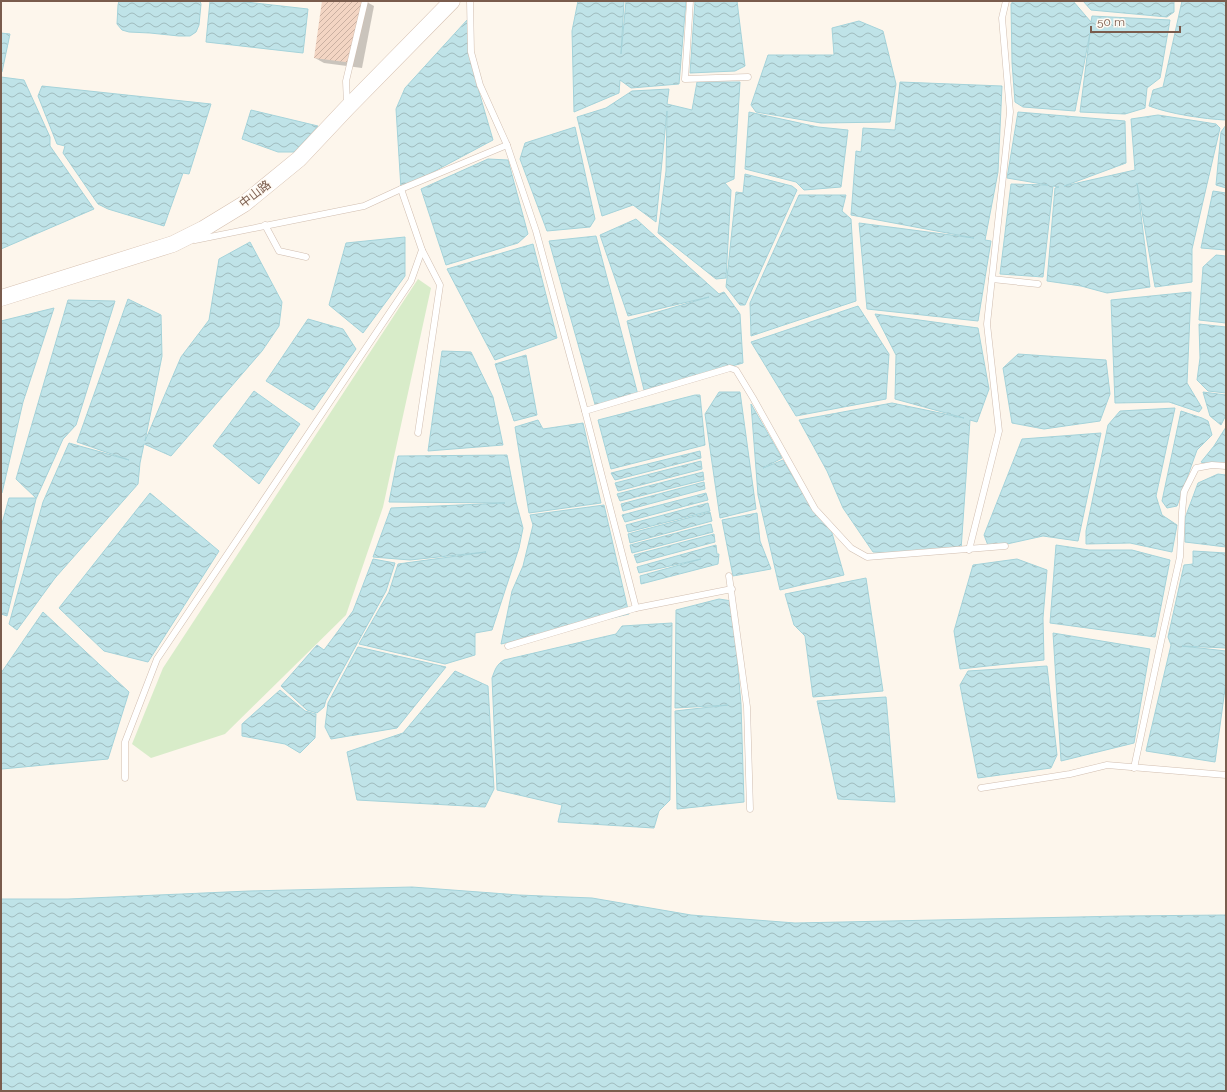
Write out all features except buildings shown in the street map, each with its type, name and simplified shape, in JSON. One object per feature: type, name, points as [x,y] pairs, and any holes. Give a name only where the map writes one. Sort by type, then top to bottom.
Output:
[{"type":"street","name":"中山路","points":[[1,298],[173,244],[203,229],[244,204],[299,159],[452,1]]},
{"type":"lane","points":[[347,108],[346,81],[365,1]]},
{"type":"lane","points":[[470,1],[471,52],[480,85],[507,145],[536,231],[585,411],[636,608]]},
{"type":"lane","points":[[690,1],[685,79],[748,77]]},
{"type":"lane","points":[[970,550],[999,432],[987,324],[1010,112],[1002,18],[1006,1]]},
{"type":"lane","points":[[173,244],[364,206],[507,145]]},
{"type":"lane","points":[[401,189],[422,250],[440,285],[418,433]]},
{"type":"lane","points":[[265,225],[279,251],[306,257]]},
{"type":"lane","points":[[125,778],[125,742],[157,659],[411,281],[422,250]]},
{"type":"lane","points":[[992,279],[1038,284]]},
{"type":"lane","points":[[585,411],[730,368],[736,370],[753,398],[815,509],[850,548],[867,557],[970,550],[1005,546]]},
{"type":"lane","points":[[1134,768],[1180,557],[1184,492],[1196,468],[1212,464],[1226,466]]},
{"type":"lane","points":[[729,576],[732,589],[732,601],[747,707],[750,809]]},
{"type":"lane","points":[[508,646],[636,608],[732,589]]},
{"type":"lane","points":[[981,788],[1070,774],[1107,766],[1226,775]]},
{"type":"green space","points":[[418,279],[431,288],[383,507],[346,615],[225,734],[151,758],[132,744],[163,668]]},
{"type":"water","points":[[119,1],[200,1],[199,25],[196,32],[190,36],[129,32],[122,30],[117,24]]},
{"type":"water","points":[[210,1],[237,1],[308,9],[303,53],[206,42]]},
{"type":"water","points":[[578,1],[624,1],[621,54],[626,1],[686,1],[679,84],[631,88],[620,80],[619,93],[574,112],[572,31]]},
{"type":"water","points":[[695,1],[737,1],[745,66],[735,71],[690,73]]},
{"type":"water","points":[[1013,1],[1073,1],[1091,22],[1092,16],[1170,20],[1160,78],[1147,88],[1145,108],[1125,114],[1080,112],[1090,33],[1075,111],[1023,107],[1015,102],[1012,63],[1011,4]]},
{"type":"water","points":[[1083,1],[1174,1],[1174,12],[1167,17],[1091,10]]},
{"type":"water","points":[[1182,1],[1226,2],[1226,120],[1187,116],[1149,106],[1153,90],[1163,87]]},
{"type":"water","points":[[467,20],[479,92],[493,140],[401,189],[396,109],[405,88]]},
{"type":"water","points":[[859,21],[883,31],[896,84],[890,122],[821,123],[756,112],[751,105],[768,55],[834,55],[832,28]]},
{"type":"water","points":[[1,33],[10,34],[2,72],[1,72]]},
{"type":"water","points":[[1,77],[24,80],[50,137],[50,146],[94,209],[1,249]]},
{"type":"water","points":[[697,82],[740,82],[734,179],[725,183],[731,190],[726,278],[716,279],[658,233],[666,171],[667,111],[656,222],[633,205],[602,216],[577,117],[606,108],[632,91],[669,89],[667,104],[692,110]]},
{"type":"water","points":[[900,82],[1002,86],[998,172],[985,240],[991,241],[978,321],[867,309],[859,223],[974,238],[851,215],[856,151],[861,152],[863,128],[895,130]]},
{"type":"water","points":[[42,86],[211,104],[189,174],[183,173],[164,226],[108,209],[98,204],[63,153],[65,146],[57,144],[38,96]]},
{"type":"water","points":[[251,110],[318,126],[294,152],[278,152],[242,139]]},
{"type":"water","points":[[749,112],[818,127],[848,130],[841,187],[804,190],[796,182],[745,169]]},
{"type":"water","points":[[1018,112],[1125,121],[1126,163],[1064,186],[1135,170],[1131,119],[1158,115],[1216,124],[1220,128],[1192,249],[1192,282],[1155,287],[1137,183],[1150,287],[1107,293],[1081,286],[1047,281],[1055,188],[1059,187],[1053,186],[1043,277],[1000,274],[1011,184],[1048,185],[1007,178]]},
{"type":"water","points":[[1226,125],[1226,188],[1216,185],[1221,132]]},
{"type":"water","points":[[575,127],[595,219],[590,227],[547,231],[520,159],[525,143]]},
{"type":"water","points":[[488,159],[508,160],[528,234],[518,243],[446,265],[421,189]]},
{"type":"water","points":[[745,174],[792,186],[797,190],[745,305],[740,305],[726,287],[736,192],[743,193]]},
{"type":"water","points":[[1213,191],[1226,193],[1226,250],[1201,248]]},
{"type":"water","points":[[799,195],[846,195],[842,211],[851,219],[856,301],[751,336],[750,303]]},
{"type":"water","points":[[636,219],[719,294],[724,292],[740,314],[743,363],[644,390],[627,321],[709,297],[628,316],[600,235]]},
{"type":"water","points":[[596,236],[638,395],[596,408],[549,241]]},
{"type":"water","points":[[405,237],[405,276],[363,333],[329,305],[346,243]]},
{"type":"water","points":[[250,242],[282,302],[279,326],[262,351],[171,456],[144,444],[138,484],[55,578],[17,630],[9,624],[43,502],[69,443],[129,460],[77,442],[128,299],[161,315],[162,356],[145,441],[181,357],[209,320],[219,259]]},
{"type":"water","points":[[533,244],[557,338],[495,360],[447,269]]},
{"type":"water","points":[[1216,255],[1226,256],[1226,323],[1199,320],[1203,267]]},
{"type":"water","points":[[1191,292],[1187,383],[1202,408],[1199,412],[1169,402],[1115,403],[1111,300]]},
{"type":"water","points":[[68,300],[115,301],[76,425],[63,439],[36,499],[7,616],[1,614],[1,527],[9,498],[36,498],[16,479]]},
{"type":"water","points":[[858,306],[889,354],[886,399],[796,416],[751,342]]},
{"type":"water","points":[[54,308],[23,402],[1,493],[1,321]]},
{"type":"water","points":[[875,314],[978,328],[989,389],[977,422],[970,420],[961,550],[919,554],[873,552],[843,508],[827,471],[799,420],[892,403],[964,418],[895,399],[896,355]]},
{"type":"water","points":[[308,319],[343,329],[356,349],[313,410],[266,381]]},
{"type":"water","points":[[1199,324],[1226,327],[1226,393],[1208,391],[1197,380],[1200,358]]},
{"type":"water","points":[[442,351],[471,352],[493,397],[503,445],[428,451]]},
{"type":"water","points":[[1018,354],[1106,360],[1110,394],[1100,421],[1044,429],[1012,423],[1003,368]]},
{"type":"water","points":[[526,355],[537,415],[514,421],[495,364]]},
{"type":"water","points":[[254,391],[300,424],[259,484],[213,446]]},
{"type":"water","points":[[719,392],[740,392],[756,509],[720,518],[705,414]]},
{"type":"water","points":[[1203,392],[1226,395],[1226,415],[1221,425],[1210,416]]},
{"type":"water","points":[[700,395],[705,445],[611,469],[598,420]]},
{"type":"water","points":[[751,404],[782,458],[763,468],[783,460],[797,484],[830,526],[844,575],[780,590],[758,495]]},
{"type":"water","points":[[1175,408],[1156,496],[1162,515],[1177,525],[1172,552],[1130,543],[1086,544],[1086,531],[1108,425],[1120,411]]},
{"type":"water","points":[[1181,411],[1208,421],[1212,435],[1197,450],[1177,506],[1167,508],[1162,501]]},
{"type":"water","points":[[538,420],[543,429],[583,423],[601,503],[529,513],[515,427]]},
{"type":"water","points":[[1226,427],[1226,469],[1214,467],[1201,462],[1214,446]]},
{"type":"water","points":[[1101,433],[1078,541],[1043,536],[989,548],[984,535],[1022,439]]},
{"type":"water","points":[[700,451],[701,458],[615,480],[611,473]]},
{"type":"water","points":[[507,455],[516,502],[523,528],[519,548],[492,630],[475,633],[475,655],[445,664],[359,644],[389,592],[398,564],[486,552],[410,560],[373,557],[391,508],[505,503],[389,502],[398,456]]},
{"type":"water","points":[[701,461],[702,469],[618,491],[615,483]]},
{"type":"water","points":[[703,472],[704,480],[620,501],[617,494]]},
{"type":"water","points":[[1218,474],[1226,475],[1226,547],[1185,542],[1185,518],[1198,483]]},
{"type":"water","points":[[704,482],[705,489],[623,511],[621,504]]},
{"type":"water","points":[[150,493],[219,551],[148,662],[104,651],[59,608]]},
{"type":"water","points":[[706,493],[708,500],[625,522],[622,515]]},
{"type":"water","points":[[708,503],[710,511],[628,532],[626,525]]},
{"type":"water","points":[[604,505],[629,614],[501,644],[512,591],[523,566],[533,525],[530,515]]},
{"type":"water","points":[[710,512],[712,521],[630,543],[628,534]]},
{"type":"water","points":[[757,513],[760,541],[771,569],[733,576],[722,520]]},
{"type":"water","points":[[711,524],[713,532],[632,553],[630,545]]},
{"type":"water","points":[[714,534],[715,542],[637,563],[634,555]]},
{"type":"water","points":[[716,545],[717,554],[719,554],[718,564],[641,584],[640,576],[701,559],[639,573],[637,567]]},
{"type":"water","points":[[1056,545],[1089,550],[1132,550],[1170,560],[1155,637],[1050,623]]},
{"type":"water","points":[[1193,551],[1226,553],[1226,648],[1182,646],[1226,651],[1226,682],[1215,762],[1146,751],[1171,645],[1168,637],[1184,565],[1193,564]]},
{"type":"water","points":[[373,559],[395,563],[386,591],[326,700],[324,707],[317,713],[307,710],[281,686],[317,645],[324,650],[353,611]]},
{"type":"water","points":[[1017,559],[1047,570],[1043,618],[1044,660],[960,669],[954,631],[973,565]]},
{"type":"water","points":[[866,578],[883,691],[813,697],[805,636],[794,625],[785,594]]},
{"type":"water","points":[[719,599],[732,601],[741,704],[744,802],[677,809],[675,711],[728,705],[675,708],[676,610]]},
{"type":"water","points":[[43,612],[129,692],[108,759],[2,769],[1,673]]},
{"type":"water","points":[[672,623],[670,800],[659,811],[654,828],[558,822],[562,805],[497,790],[492,678],[499,664],[504,660],[616,634],[622,626]]},
{"type":"water","points":[[1053,633],[1150,649],[1134,743],[1061,761]]},
{"type":"water","points":[[358,647],[446,667],[397,728],[331,739],[325,727],[328,703]]},
{"type":"water","points":[[1047,666],[1057,755],[1051,768],[978,778],[960,685],[968,671]]},
{"type":"water","points":[[455,671],[488,686],[494,789],[485,807],[357,800],[347,752],[403,733]]},
{"type":"water","points":[[280,690],[305,711],[316,714],[315,738],[300,753],[285,744],[242,736],[242,724]]},
{"type":"water","points":[[886,697],[895,802],[838,799],[817,701]]},
{"type":"water","points":[[412,887],[519,895],[592,898],[691,915],[795,923],[1226,915],[1226,1091],[1,1091],[1,899],[68,899],[249,891]]}]
